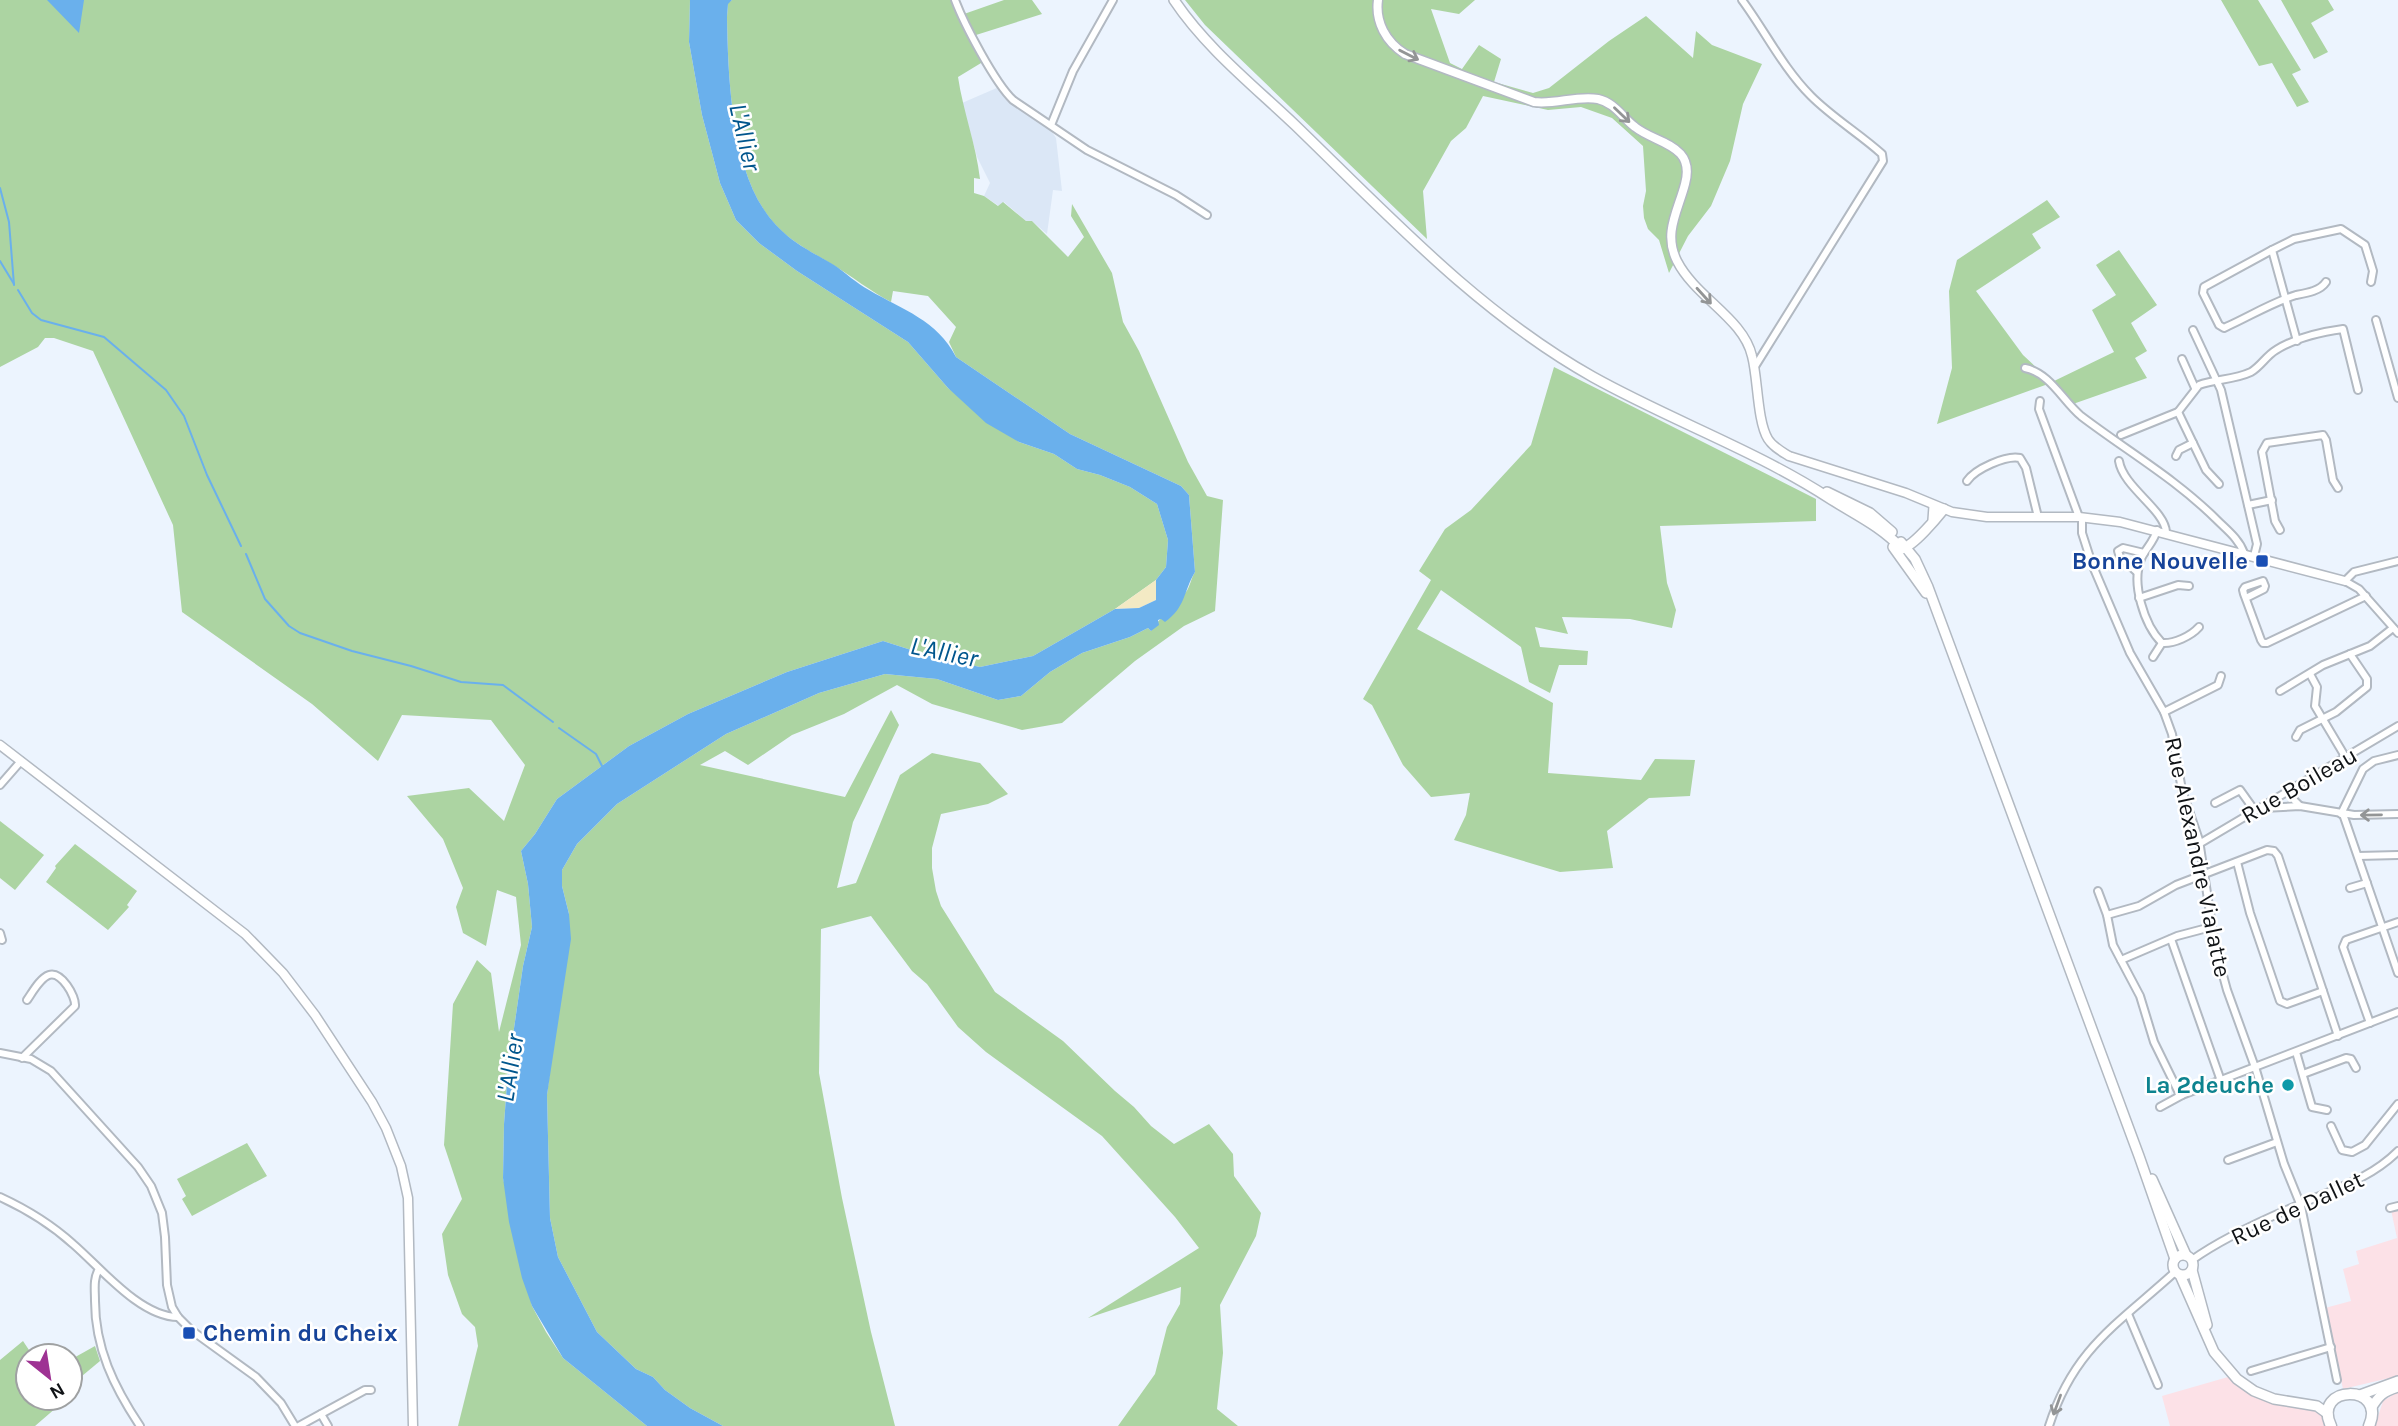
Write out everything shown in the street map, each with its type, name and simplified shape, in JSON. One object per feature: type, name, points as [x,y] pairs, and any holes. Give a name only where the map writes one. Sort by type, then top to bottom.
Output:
[{"type":"main road","points":[[1174,0],[1228,60],[1419,245],[1512,325],[1604,383],[1819,490],[1878,528],[1901,549]]},
{"type":"main road","points":[[1819,490],[1852,502],[1886,526],[1931,600],[2139,1156],[2175,1259],[2173,1267],[2214,1352],[2237,1379],[2274,1399],[2317,1406],[2329,1422]]},
{"type":"main road","points":[[1901,549],[1907,541],[1920,534],[1943,509]]},
{"type":"main road","points":[[2139,1156],[2189,1257],[2214,1341],[2223,1357],[2240,1375],[2265,1390],[2285,1396],[2322,1401],[2333,1400],[2341,1394],[2360,1395],[2396,1385]]},
{"type":"main road","points":[[2175,1259],[2178,1256],[2189,1257]]},
{"type":"main road","points":[[2178,1274],[2186,1275],[2192,1270]]},
{"type":"main road","points":[[2369,1426],[2371,1409],[2376,1399],[2396,1385]]},
{"type":"main road","points":[[2360,1395],[2371,1409]]},
{"type":"main road","points":[[2329,1422],[2333,1400]]},
{"type":"street","points":[[955,0],[972,36],[1007,95],[1087,150],[1176,195],[1208,215]]},
{"type":"street","points":[[1051,125],[1073,71],[1113,0]]},
{"type":"street","points":[[1378,0],[1377,8],[1383,32],[1392,44],[1405,54],[1527,100],[1540,103],[1587,98],[1602,100],[1619,111],[1640,131],[1676,149],[1682,156],[1687,173],[1672,222],[1674,252],[1681,267],[1702,295],[1744,335],[1750,348],[1768,439],[1789,456],[1906,493],[1943,509],[1987,517],[2080,518],[2120,522],[2345,581],[2366,596],[2396,631],[2370,646],[2323,665],[2280,691]]},
{"type":"street","points":[[1742,0],[1809,95],[1829,114],[1882,154],[1883,161],[1754,368]]},
{"type":"street","points":[[2326,282],[2317,290],[2286,299],[2224,328],[2203,291],[2206,285],[2294,239],[2341,229],[2365,245],[2373,271],[2371,282]]},
{"type":"street","points":[[2272,250],[2297,341]]},
{"type":"street","points":[[2376,320],[2398,398]]},
{"type":"street","points":[[2121,435],[2178,412],[2195,388],[2251,372],[2277,350],[2317,333],[2343,329],[2358,390]]},
{"type":"street","points":[[2193,330],[2221,390],[2257,544],[2254,556]]},
{"type":"street","points":[[2182,359],[2195,388]]},
{"type":"street","points":[[2025,368],[2043,377],[2082,417],[2141,457],[2198,501],[2237,540],[2244,553]]},
{"type":"street","name":"Rue Alexandre Vialatte","points":[[2040,401],[2039,409],[2080,518],[2085,544],[2112,612],[2134,660],[2164,712],[2172,734],[2182,790],[2199,844],[2211,927],[2223,980],[2256,1068],[2277,1142],[2300,1204],[2337,1380]]},
{"type":"street","points":[[2178,412],[2206,470],[2219,484]]},
{"type":"street","points":[[2280,530],[2262,452],[2267,443],[2323,435],[2333,480],[2338,488]]},
{"type":"street","points":[[2176,456],[2179,450],[2193,443]]},
{"type":"street","points":[[1968,481],[1971,474],[2008,458],[2019,458],[2026,468],[2038,517]]},
{"type":"street","points":[[2119,461],[2123,474],[2165,526],[2144,554],[2137,572],[2139,598],[2152,629],[2162,643]]},
{"type":"street","points":[[2235,489],[2244,490]]},
{"type":"street","points":[[2248,505],[2272,500]]},
{"type":"street","points":[[2137,572],[2120,557],[2118,551],[2122,548],[2144,554]]},
{"type":"street","points":[[2345,581],[2354,572],[2398,561]]},
{"type":"street","points":[[2139,598],[2178,585],[2189,586]]},
{"type":"street","points":[[2246,598],[2260,640],[2267,643],[2366,596]]},
{"type":"street","points":[[2162,643],[2193,634],[2199,626]]},
{"type":"street","points":[[2153,657],[2162,643]]},
{"type":"street","points":[[2296,737],[2300,730],[2340,709],[2369,684],[2350,654]]},
{"type":"street","points":[[2310,674],[2317,687],[2314,703],[2346,758]]},
{"type":"street","points":[[2164,712],[2218,685],[2221,676]]},
{"type":"street","name":"Rue Boileau","points":[[2199,844],[2398,726]]},
{"type":"street","points":[[0,745],[245,934],[297,991],[372,1102],[401,1166],[408,1198],[413,1426]]},
{"type":"street","points":[[2398,755],[2374,761],[2363,769],[2342,814],[2398,973]]},
{"type":"street","points":[[0,785],[21,761]]},
{"type":"street","points":[[2215,803],[2240,790],[2258,810],[2300,806],[2342,814],[2398,814]]},
{"type":"street","points":[[2291,790],[2294,800],[2300,806]]},
{"type":"street","points":[[2280,797],[2282,806]]},
{"type":"street","points":[[2106,915],[2139,906],[2176,885],[2267,850],[2274,851],[2278,856],[2338,1036]]},
{"type":"street","points":[[2358,856],[2398,855]]},
{"type":"street","points":[[2237,862],[2250,913],[2280,1002],[2287,1003],[2323,991]]},
{"type":"street","points":[[2350,888],[2367,883]]},
{"type":"street","points":[[2098,891],[2111,939],[2140,996],[2154,1042],[2182,1095]]},
{"type":"street","points":[[2370,1023],[2343,947],[2346,940],[2398,922]]},
{"type":"street","points":[[2121,960],[2187,932],[2211,927]]},
{"type":"street","points":[[2171,939],[2221,1081]]},
{"type":"street","points":[[22,1058],[75,1006],[76,1001],[68,986],[50,974],[26,1000]]},
{"type":"street","points":[[2160,1107],[2182,1095],[2398,1012]]},
{"type":"street","points":[[2297,1052],[2312,1107],[2327,1110]]},
{"type":"street","points":[[0,1053],[38,1062],[51,1071],[138,1167],[151,1186],[162,1213],[167,1285],[172,1307],[191,1330],[256,1377],[281,1403],[297,1426],[365,1390],[371,1390]]},
{"type":"street","points":[[2303,1074],[2346,1058],[2351,1059],[2356,1068]]},
{"type":"street","points":[[2331,1126],[2342,1150],[2352,1153],[2365,1145],[2398,1104]]},
{"type":"street","points":[[2228,1160],[2277,1142]]},
{"type":"street","name":"Rue de Dallet","points":[[2189,1257],[2361,1178],[2385,1164],[2398,1151]]},
{"type":"street","points":[[0,1197],[51,1227],[75,1245],[136,1300],[166,1317],[178,1317]]},
{"type":"street","points":[[2390,1208],[2398,1206]]},
{"type":"street","points":[[99,1269],[95,1280],[95,1324],[101,1352],[123,1399],[140,1426]]},
{"type":"street","points":[[2049,1426],[2065,1384],[2083,1356],[2103,1335],[2178,1274]]},
{"type":"street","points":[[2128,1314],[2158,1385]]},
{"type":"street","points":[[2251,1371],[2331,1347]]},
{"type":"street","points":[[321,1414],[327,1426]]},
{"type":"shaded area","points":[[999,87],[1006,97],[1048,126],[1056,138],[1062,191],[1053,190],[1047,234],[1032,221],[1026,221],[1004,202],[999,206],[984,196],[990,183],[977,157],[962,103]]},
{"type":"shaded area","points":[[2398,1207],[2398,1376],[2343,1389],[2325,1308],[2351,1301],[2343,1269],[2359,1264],[2356,1251],[2397,1238],[2391,1210]]},
{"type":"shaded area","points":[[2228,1377],[2239,1385],[2317,1410],[2330,1426],[2170,1426],[2162,1396]]},
{"type":"shaded area","points":[[2398,1392],[2398,1426],[2375,1426],[2383,1401]]},
{"type":"green space","points":[[0,0],[690,0],[689,42],[702,115],[720,183],[736,220],[759,243],[797,271],[908,342],[948,388],[1019,442],[1054,454],[1077,469],[1130,487],[1157,504],[1168,540],[1166,567],[1156,580],[1115,609],[1033,656],[980,667],[930,656],[883,641],[787,672],[688,714],[629,746],[557,799],[521,851],[528,884],[532,927],[523,966],[508,1070],[503,1178],[532,1306],[546,1332],[563,1358],[647,1426],[458,1426],[478,1346],[475,1327],[462,1314],[448,1275],[442,1234],[462,1199],[444,1145],[453,1004],[477,960],[491,973],[499,1032],[521,945],[516,897],[497,890],[486,946],[463,933],[456,907],[463,888],[443,839],[407,796],[469,788],[504,821],[525,765],[491,720],[402,715],[378,761],[312,704],[182,612],[173,525],[93,351],[54,338],[45,338],[38,347],[0,367]]},
{"type":"green space","points":[[732,0],[957,0],[964,14],[1004,0],[1032,0],[1042,14],[976,35],[986,60],[958,77],[980,179],[974,178],[974,193],[984,196],[998,206],[1003,202],[1026,221],[1032,221],[1068,257],[1084,237],[1071,216],[1072,204],[1112,273],[1123,322],[1139,351],[1188,462],[1207,496],[1223,500],[1215,611],[1184,626],[1135,661],[1062,723],[1022,730],[932,704],[897,685],[844,714],[792,735],[748,765],[725,751],[700,765],[845,797],[891,710],[899,725],[853,822],[837,888],[856,883],[900,775],[932,753],[980,763],[1008,794],[988,804],[941,814],[932,848],[932,868],[941,906],[995,992],[1063,1041],[1151,1126],[1174,1144],[1209,1124],[1233,1154],[1234,1176],[1261,1213],[1256,1236],[1220,1305],[1223,1353],[1217,1409],[1238,1426],[1118,1426],[1155,1374],[1167,1327],[1180,1304],[1181,1287],[1088,1318],[1199,1248],[1175,1217],[1102,1136],[986,1052],[958,1027],[927,984],[912,971],[871,916],[821,929],[819,1073],[842,1198],[895,1426],[723,1426],[690,1408],[665,1390],[653,1377],[636,1369],[597,1332],[558,1257],[550,1218],[547,1095],[569,914],[562,886],[562,870],[577,844],[617,804],[726,734],[819,693],[885,674],[937,679],[998,700],[1021,696],[1050,672],[1082,653],[1148,628],[1151,631],[1186,592],[1195,572],[1189,495],[1181,486],[1070,434],[956,357],[949,342],[956,327],[928,296],[893,291],[891,302],[796,243],[773,222],[754,193],[745,170],[734,118],[727,17],[728,3]]},
{"type":"green space","points":[[1185,0],[1475,0],[1459,14],[1431,9],[1450,63],[1462,69],[1479,45],[1501,59],[1494,82],[1533,93],[1549,88],[1646,16],[1693,58],[1696,31],[1712,45],[1762,64],[1743,104],[1730,161],[1711,206],[1688,236],[1669,273],[1659,240],[1648,229],[1644,218],[1646,191],[1643,146],[1612,118],[1581,107],[1548,110],[1483,96],[1466,128],[1451,141],[1423,191],[1427,239],[1205,25]]},
{"type":"green space","points":[[2221,0],[2258,0],[2301,70],[2292,74],[2309,102],[2297,107],[2272,63],[2259,66]]},
{"type":"green space","points":[[2281,0],[2328,0],[2334,10],[2311,23],[2328,52],[2314,59]]},
{"type":"green space","points":[[2047,200],[2060,217],[2032,234],[2041,248],[1976,291],[2023,355],[2052,382],[2114,352],[2092,310],[2116,295],[2096,265],[2119,250],[2157,305],[2131,323],[2147,351],[2135,358],[2147,378],[2073,404],[2051,383],[1937,424],[1952,368],[1949,291],[1957,260]]},
{"type":"green space","points":[[1554,367],[1816,499],[1816,521],[1660,526],[1667,583],[1676,610],[1672,628],[1630,619],[1562,617],[1568,634],[1535,627],[1540,647],[1588,651],[1587,665],[1559,665],[1550,693],[1529,682],[1521,647],[1441,590],[1417,629],[1553,703],[1548,773],[1641,780],[1655,759],[1695,760],[1690,796],[1649,798],[1607,831],[1613,868],[1560,872],[1454,840],[1466,815],[1470,793],[1431,797],[1403,765],[1372,705],[1363,699],[1431,580],[1419,571],[1445,529],[1471,510],[1531,445]]},
{"type":"green space","points":[[0,821],[44,855],[15,890],[0,878]]},
{"type":"green space","points":[[75,844],[137,891],[127,905],[129,907],[108,930],[46,882],[55,866]]},
{"type":"green space","points":[[247,1143],[267,1176],[192,1216],[182,1199],[186,1196],[177,1179]]},
{"type":"green space","points":[[95,1346],[100,1361],[84,1374],[84,1352]]},
{"type":"green space","points":[[14,1348],[14,1412],[51,1412],[35,1426],[0,1426],[0,1360]]},
{"type":"sand","points":[[1156,580],[1156,600],[1139,608],[1115,609]]},
{"type":"water","points":[[47,0],[84,0],[79,33]]},
{"type":"water","name":"L'Allier","points":[[690,0],[732,0],[728,4],[727,17],[729,65],[739,145],[755,194],[782,231],[864,287],[918,317],[939,334],[956,357],[1070,434],[1181,486],[1189,495],[1195,572],[1181,605],[1165,622],[1158,620],[1159,625],[1151,631],[1148,628],[1082,653],[1050,672],[1021,696],[998,700],[937,679],[885,674],[819,693],[726,734],[617,804],[577,844],[562,870],[571,939],[547,1095],[550,1218],[558,1257],[597,1332],[636,1369],[653,1377],[665,1390],[690,1408],[723,1426],[647,1426],[563,1358],[532,1306],[522,1278],[509,1222],[503,1178],[508,1070],[523,966],[532,927],[528,884],[521,851],[557,799],[629,746],[688,714],[787,672],[883,641],[930,656],[980,667],[1033,656],[1115,609],[1139,608],[1156,600],[1156,580],[1166,567],[1168,540],[1157,504],[1130,487],[1077,469],[1054,454],[1019,442],[986,423],[948,388],[908,342],[797,271],[759,243],[736,220],[720,183],[702,115],[689,42]]},
{"type":"waterway","points":[[0,188],[9,222],[14,285]]},
{"type":"waterway","points":[[0,261],[14,284]]},
{"type":"waterway","points":[[18,290],[32,313],[41,320],[104,337],[166,390],[184,416],[207,475],[241,546]]},
{"type":"waterway","points":[[246,554],[265,599],[289,626],[300,633],[461,682],[503,685],[553,722]]},
{"type":"waterway","points":[[559,728],[596,754],[602,766]]},
{"type":"place","name":"Bonne Nouvelle","points":[[2262,561]]},
{"type":"place","name":"La 2deuche","points":[[2288,1085]]},
{"type":"place","name":"Chemin du Cheix","points":[[189,1333]]}]
